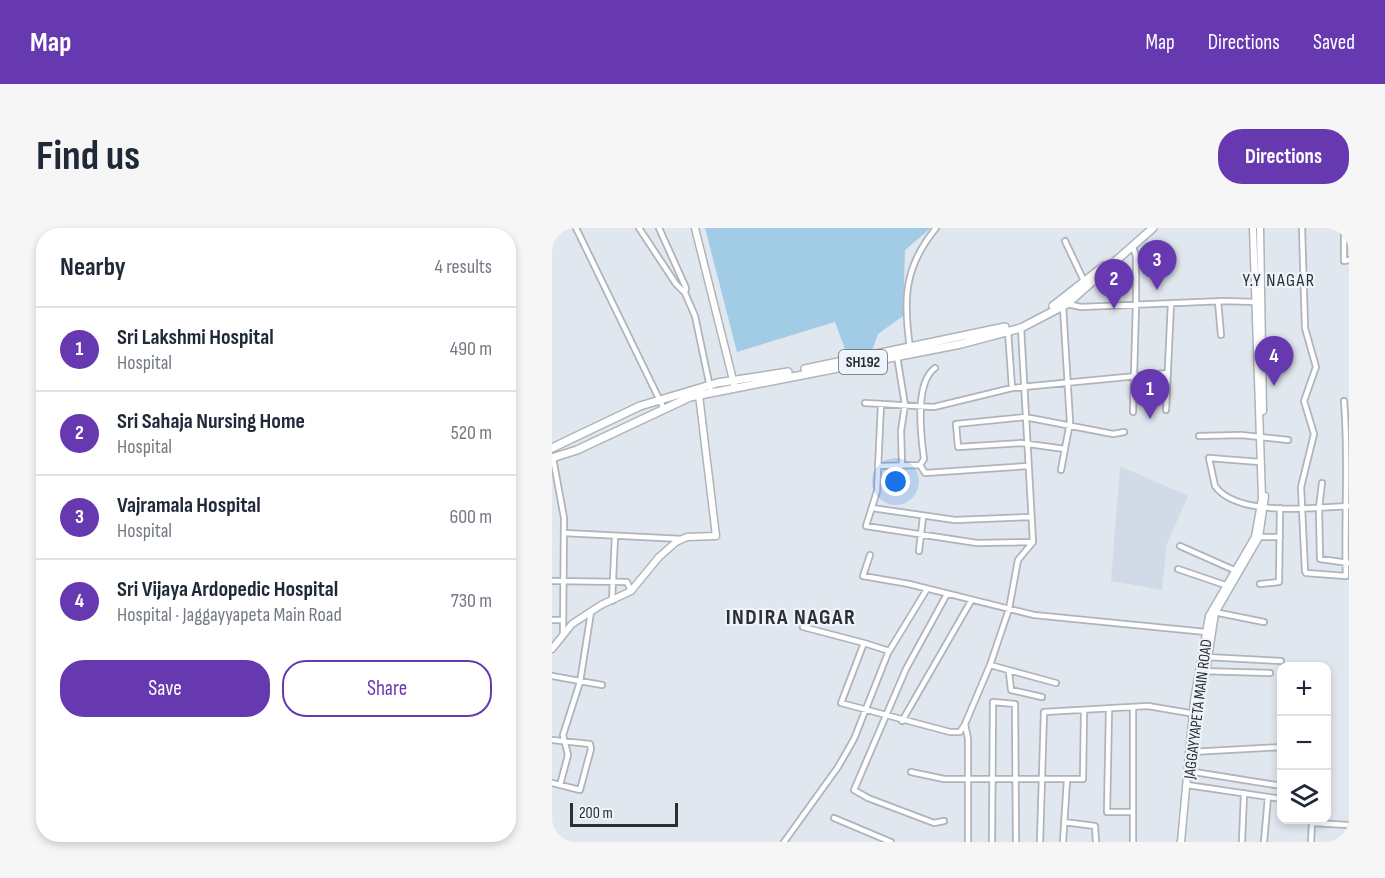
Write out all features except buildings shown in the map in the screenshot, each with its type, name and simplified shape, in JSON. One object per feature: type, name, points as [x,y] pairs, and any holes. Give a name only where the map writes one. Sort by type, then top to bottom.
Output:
[{"type":"main road","points":[[694,228],[734,383]]},
{"type":"main road","name":"SH192","points":[[552,447],[640,406],[660,400],[734,383],[961,344],[1021,328],[1065,305],[1148,228]]},
{"type":"main road","name":"SH192","points":[[734,383],[897,356],[1019,324],[1086,285],[1153,228]]},
{"type":"main road","points":[[1253,228],[1263,508]]},
{"type":"main road","points":[[1204,657],[1213,612],[1257,537],[1263,508],[1260,228]]},
{"type":"main road","name":"SH192","points":[[553,458],[577,450],[710,389]]},
{"type":"main road","points":[[552,649],[572,624],[631,591],[658,557],[682,539],[716,535],[699,395]]},
{"type":"main road","name":"JAGGAYYAPETA MAIN ROAD","points":[[1181,842],[1206,633],[1225,585],[1257,537]]},
{"type":"street","points":[[576,228],[664,409]]},
{"type":"street","points":[[639,228],[676,284],[685,293],[695,316],[710,389]]},
{"type":"street","points":[[659,228],[686,288],[685,293]]},
{"type":"street","points":[[910,351],[908,275],[917,254],[936,228]]},
{"type":"street","points":[[1302,228],[1305,328],[1316,363],[1304,401],[1314,434],[1301,483],[1306,573],[1346,576],[1348,451],[1344,401]]},
{"type":"street","points":[[1344,228],[1344,261],[1349,260]]},
{"type":"street","points":[[1065,241],[1086,285]]},
{"type":"street","points":[[1133,246],[1136,257],[1133,412]]},
{"type":"street","points":[[1218,301],[1221,335]]},
{"type":"street","points":[[1060,470],[1070,425],[1065,305],[1081,307],[1218,301],[1256,302]]},
{"type":"street","points":[[1166,410],[1171,303]]},
{"type":"street","points":[[864,643],[841,703],[956,733],[965,724],[990,665],[1009,609],[1018,560],[1033,542],[1024,417],[1021,328]]},
{"type":"street","points":[[1008,331],[1012,388]]},
{"type":"street","points":[[897,356],[905,405],[902,466]]},
{"type":"street","points":[[920,465],[924,459],[919,426],[920,406],[930,372],[935,368]]},
{"type":"street","points":[[865,403],[934,407],[969,401],[1012,388],[1168,374]]},
{"type":"street","points":[[881,404],[878,491],[866,526],[977,543],[1033,542]]},
{"type":"street","points":[[1065,449],[1026,444],[958,447],[956,424],[1024,417],[1113,434],[1124,432]]},
{"type":"street","points":[[1199,436],[1241,435],[1288,440]]},
{"type":"street","points":[[553,458],[561,495],[564,533],[561,620],[563,635]]},
{"type":"street","points":[[1260,462],[1209,458],[1219,491],[1263,508],[1348,506]]},
{"type":"street","points":[[878,466],[920,465]]},
{"type":"street","points":[[920,465],[925,473],[1028,466]]},
{"type":"street","points":[[1322,483],[1319,508],[1320,559],[1347,562]]},
{"type":"street","points":[[872,508],[923,517],[972,521],[1032,517]]},
{"type":"street","points":[[1260,584],[1279,582],[1281,508]]},
{"type":"street","points":[[920,551],[923,517]]},
{"type":"street","points":[[564,533],[682,539]]},
{"type":"street","points":[[612,601],[615,536]]},
{"type":"street","points":[[1257,537],[1280,537]]},
{"type":"street","points":[[1180,546],[1234,570]]},
{"type":"street","points":[[870,555],[863,576],[1009,609],[1080,620],[1206,633]]},
{"type":"street","points":[[1178,568],[1225,585]]},
{"type":"street","points":[[552,581],[627,582],[631,591]]},
{"type":"street","points":[[784,842],[838,767],[854,739],[889,651],[927,589]]},
{"type":"street","points":[[944,821],[934,823],[868,798],[854,790],[888,716],[906,669],[947,594]]},
{"type":"street","points":[[903,721],[971,601]]},
{"type":"street","points":[[560,785],[568,755],[563,735],[580,682],[591,612]]},
{"type":"street","points":[[1213,612],[1264,622]]},
{"type":"street","points":[[552,620],[561,620]]},
{"type":"street","points":[[803,627],[889,651]]},
{"type":"street","points":[[1204,657],[1281,661]]},
{"type":"street","points":[[990,665],[1056,683]]},
{"type":"street","points":[[1203,671],[1270,673]]},
{"type":"street","points":[[1009,672],[1011,690],[1042,697]]},
{"type":"street","points":[[552,676],[602,685]]},
{"type":"street","points":[[992,842],[993,702],[1015,704],[1016,842]]},
{"type":"street","points":[[1040,842],[1043,714],[1148,706],[1195,714]]},
{"type":"street","points":[[1133,708],[1133,842]]},
{"type":"street","points":[[911,772],[944,779],[969,780],[1040,778],[1067,780],[1084,777],[1084,710]]},
{"type":"street","points":[[1109,710],[1107,812],[1133,812]]},
{"type":"street","points":[[965,724],[968,739],[968,842]]},
{"type":"street","points":[[552,740],[590,744],[591,749],[580,790],[552,783]]},
{"type":"street","points":[[1191,752],[1277,747]]},
{"type":"street","points":[[1188,771],[1277,785]]},
{"type":"street","points":[[1063,842],[1067,780]]},
{"type":"street","points":[[1187,785],[1277,798]]},
{"type":"street","points":[[1242,842],[1245,793]]},
{"type":"street","points":[[1264,842],[1268,797]]},
{"type":"street","points":[[834,818],[891,842]]},
{"type":"street","points":[[1064,822],[1095,826],[1096,842]]},
{"type":"street","points":[[1311,842],[1312,823],[1349,825]]},
{"type":"shaded area","points":[[1120,466],[1188,496],[1167,544],[1162,590],[1111,581]]},
{"type":"water","points":[[705,228],[931,228],[905,250],[903,316],[878,334],[870,356],[849,360],[835,322],[737,352]]},
{"type":"place","name":"Vajramala Hospital","points":[[1157,290]]},
{"type":"place","name":"Sri Sahaja Nursing Home","points":[[1114,309]]},
{"type":"place","name":"Sri Vijaya Ardopedic Hospital","points":[[1274,386]]},
{"type":"place","name":"Sri Lakshmi Hospital","points":[[1150,419]]},
{"type":"district","name":"Y.Y NAGAR","points":[[1279,280]]},
{"type":"district","name":"INDIRA NAGAR","points":[[791,616]]}]
